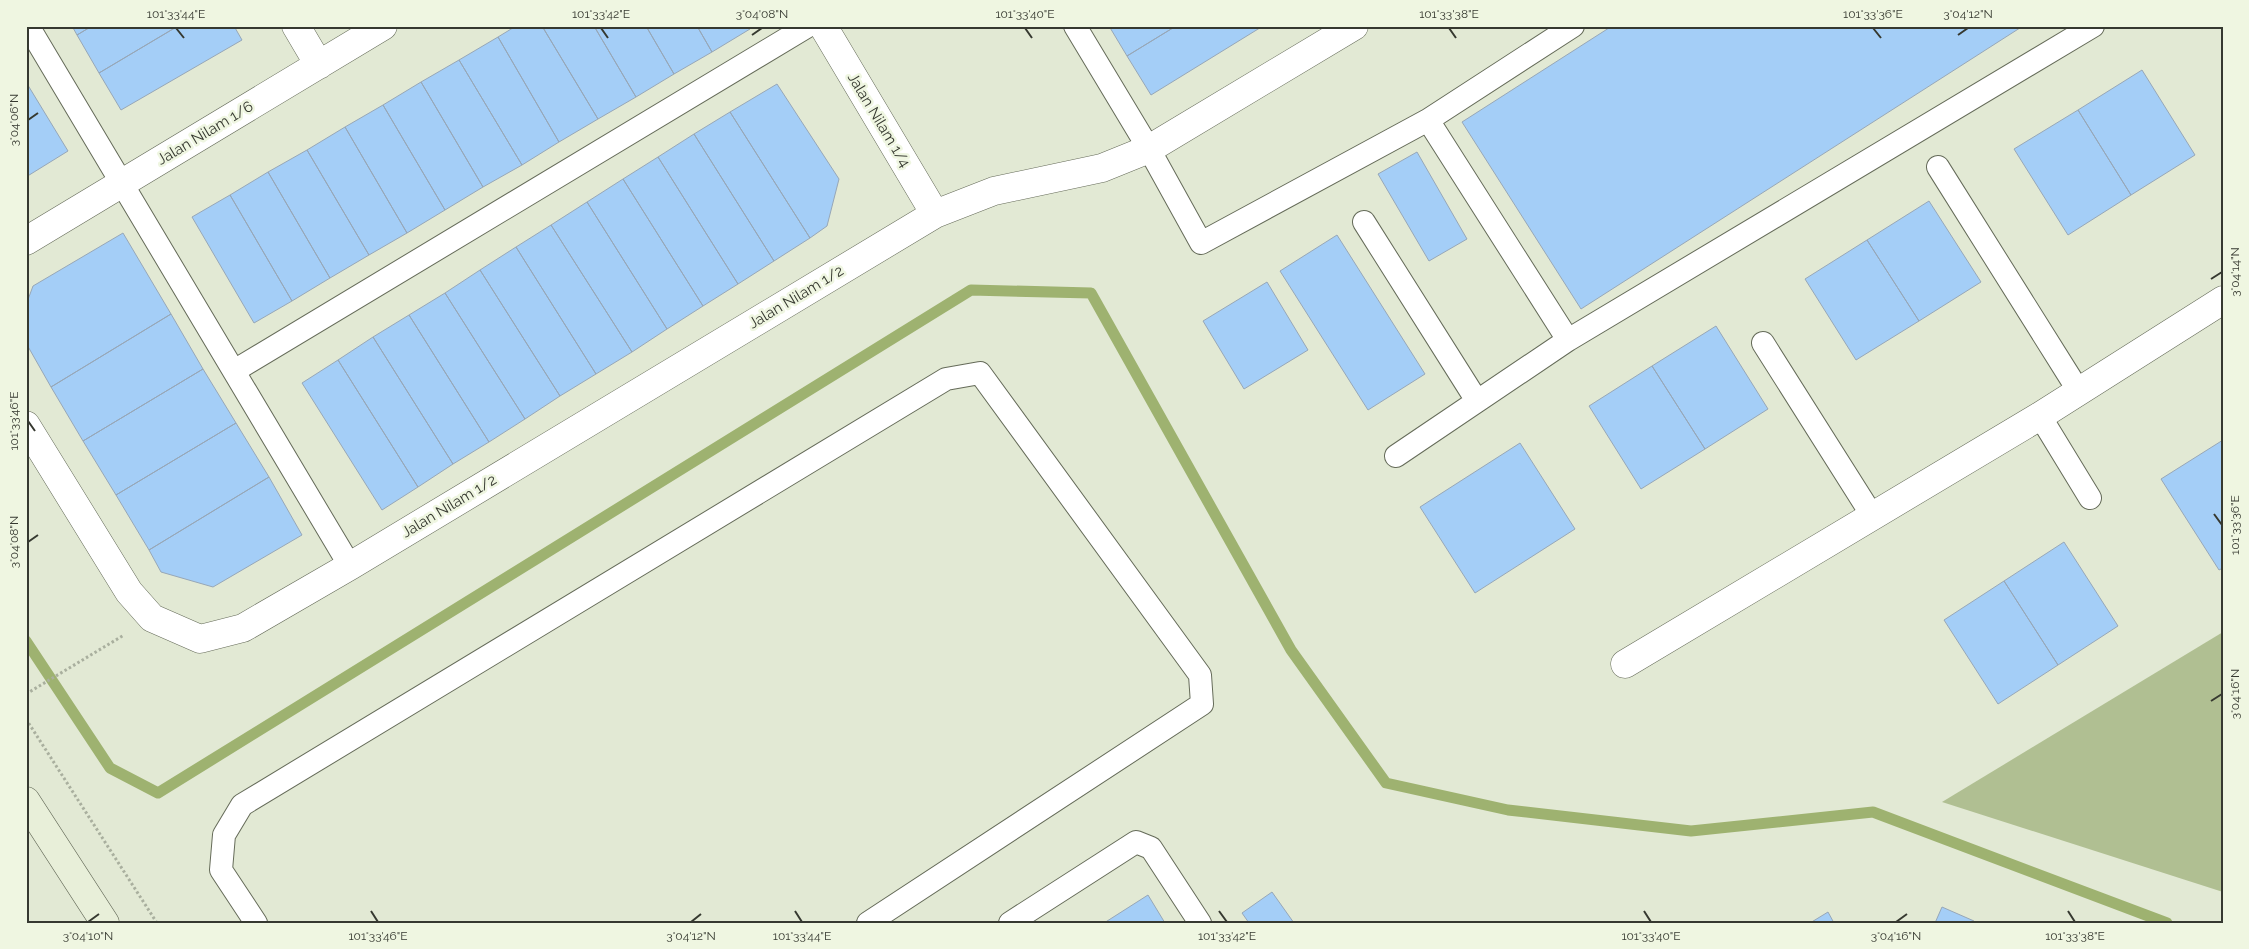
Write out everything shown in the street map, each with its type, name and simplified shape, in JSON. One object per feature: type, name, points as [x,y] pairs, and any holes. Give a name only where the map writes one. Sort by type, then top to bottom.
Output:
[{"type":"main road","points":[[26,801],[105,923]]},
{"type":"street","points":[[296,26],[319,65]]},
{"type":"street","name":"Jalan Nilam 1/6","points":[[26,240],[383,26]]},
{"type":"street","name":"Jalan Nilam 1/4","points":[[823,26],[935,214]]},
{"type":"street","name":"Jalan Nilam 1/2","points":[[26,425],[129,592],[152,618],[200,639],[243,628],[350,566],[935,214],[994,191],[1102,168],[1149,149],[1346,28]]},
{"type":"street","points":[[1626,664],[2040,416],[2078,390],[2223,300]]},
{"type":"lane","points":[[28,26],[350,566]]},
{"type":"lane","points":[[234,371],[808,26]]},
{"type":"lane","points":[[1075,26],[1149,149],[1201,242],[1428,120],[1573,26]]},
{"type":"lane","points":[[1396,456],[1568,340],[2093,26]]},
{"type":"lane","points":[[1428,120],[1568,340]]},
{"type":"lane","points":[[1938,167],[2078,390]]},
{"type":"lane","points":[[1364,222],[1477,401]]},
{"type":"lane","points":[[1763,343],[1873,517]]},
{"type":"lane","points":[[256,923],[221,870],[224,835],[242,805],[946,379],[980,373],[1200,675],[1202,704],[868,923]]},
{"type":"lane","points":[[2040,416],[2090,498]]},
{"type":"lane","points":[[1010,923],[1136,842],[1151,848],[1200,923]]},
{"type":"path","points":[[26,694],[152,618]]},
{"type":"path","points":[[26,720],[157,923]]},
{"type":"green space","points":[[2223,632],[2223,892],[1942,802]]},
{"type":"building","points":[[72,26],[92,26],[77,35]]},
{"type":"building","points":[[92,26],[178,26],[99,73],[77,35]]},
{"type":"building","points":[[178,26],[234,26],[242,40],[121,110],[99,73]]},
{"type":"building","points":[[516,26],[542,26],[598,119],[559,142],[498,37]]},
{"type":"building","points":[[542,26],[594,26],[636,97],[598,119]]},
{"type":"building","points":[[594,26],[646,26],[674,74],[636,97]]},
{"type":"building","points":[[646,26],[697,26],[712,52],[674,74]]},
{"type":"building","points":[[697,26],[749,26],[750,29],[712,52]]},
{"type":"building","points":[[1109,26],[1176,26],[1127,56]]},
{"type":"building","points":[[1176,26],[1263,26],[1151,95],[1127,56]]},
{"type":"building","points":[[1612,26],[2023,26],[1581,309],[1462,122]]},
{"type":"building","points":[[498,37],[559,142],[522,165],[459,60]]},
{"type":"building","points":[[459,60],[522,165],[483,187],[421,82]]},
{"type":"building","points":[[2142,70],[2195,155],[2131,195],[2078,110]]},
{"type":"building","points":[[26,82],[68,151],[26,177]]},
{"type":"building","points":[[421,82],[483,187],[445,210],[383,105]]},
{"type":"building","points":[[777,84],[839,179],[827,226],[810,238],[730,112]]},
{"type":"building","points":[[383,105],[445,210],[407,233],[345,127]]},
{"type":"building","points":[[2078,110],[2131,195],[2068,235],[2014,149]]},
{"type":"building","points":[[730,112],[810,238],[774,261],[694,134]]},
{"type":"building","points":[[345,127],[407,233],[369,255],[307,150]]},
{"type":"building","points":[[694,134],[774,261],[738,284],[658,157]]},
{"type":"building","points":[[307,150],[369,255],[330,278],[268,172]]},
{"type":"building","points":[[1417,152],[1467,239],[1429,261],[1378,174]]},
{"type":"building","points":[[658,157],[738,284],[703,306],[623,179]]},
{"type":"building","points":[[268,172],[330,278],[292,301],[230,195]]},
{"type":"building","points":[[623,179],[703,306],[667,329],[587,202]]},
{"type":"building","points":[[230,195],[292,301],[254,323],[192,217]]},
{"type":"building","points":[[1929,201],[1981,282],[1919,321],[1867,240]]},
{"type":"building","points":[[587,202],[667,329],[632,352],[551,225]]},
{"type":"building","points":[[551,225],[632,352],[596,374],[516,247]]},
{"type":"building","points":[[123,233],[171,314],[51,387],[26,343],[26,305],[33,286]]},
{"type":"building","points":[[1337,235],[1425,374],[1368,410],[1280,271]]},
{"type":"building","points":[[1867,240],[1919,321],[1856,360],[1805,279]]},
{"type":"building","points":[[516,247],[596,374],[560,396],[480,270]]},
{"type":"building","points":[[480,270],[560,396],[525,419],[445,293]]},
{"type":"building","points":[[1267,282],[1308,350],[1244,389],[1203,321]]},
{"type":"building","points":[[445,293],[525,419],[489,442],[409,315]]},
{"type":"building","points":[[171,314],[203,369],[83,441],[51,387]]},
{"type":"building","points":[[409,315],[489,442],[453,464],[373,337]]},
{"type":"building","points":[[1716,326],[1768,409],[1705,449],[1652,366]]},
{"type":"building","points":[[373,337],[453,464],[418,487],[338,360]]},
{"type":"building","points":[[338,360],[418,487],[382,510],[302,383]]},
{"type":"building","points":[[1652,366],[1705,449],[1641,489],[1589,406]]},
{"type":"building","points":[[203,369],[236,423],[116,495],[83,441]]},
{"type":"building","points":[[236,423],[269,477],[149,550],[116,495]]},
{"type":"building","points":[[2223,440],[2223,568],[2219,570],[2161,479]]},
{"type":"building","points":[[1520,443],[1575,529],[1475,593],[1420,507]]},
{"type":"building","points":[[269,477],[302,535],[213,587],[161,572],[149,550]]},
{"type":"building","points":[[2064,542],[2118,626],[2058,665],[2004,581]]},
{"type":"building","points":[[2004,581],[2058,665],[1998,704],[1944,620]]},
{"type":"building","points":[[1272,892],[1294,923],[1249,923],[1242,913]]},
{"type":"building","points":[[1148,895],[1165,923],[1104,923]]},
{"type":"building","points":[[1942,907],[1974,921],[1973,923],[1935,923]]},
{"type":"building","points":[[1828,912],[1834,923],[1810,923]]},
{"type":"waterway","points":[[26,641],[110,768],[158,793],[971,290],[1091,293],[1291,650],[1386,783],[1508,810],[1691,831],[1873,812],[2167,923]]}]
